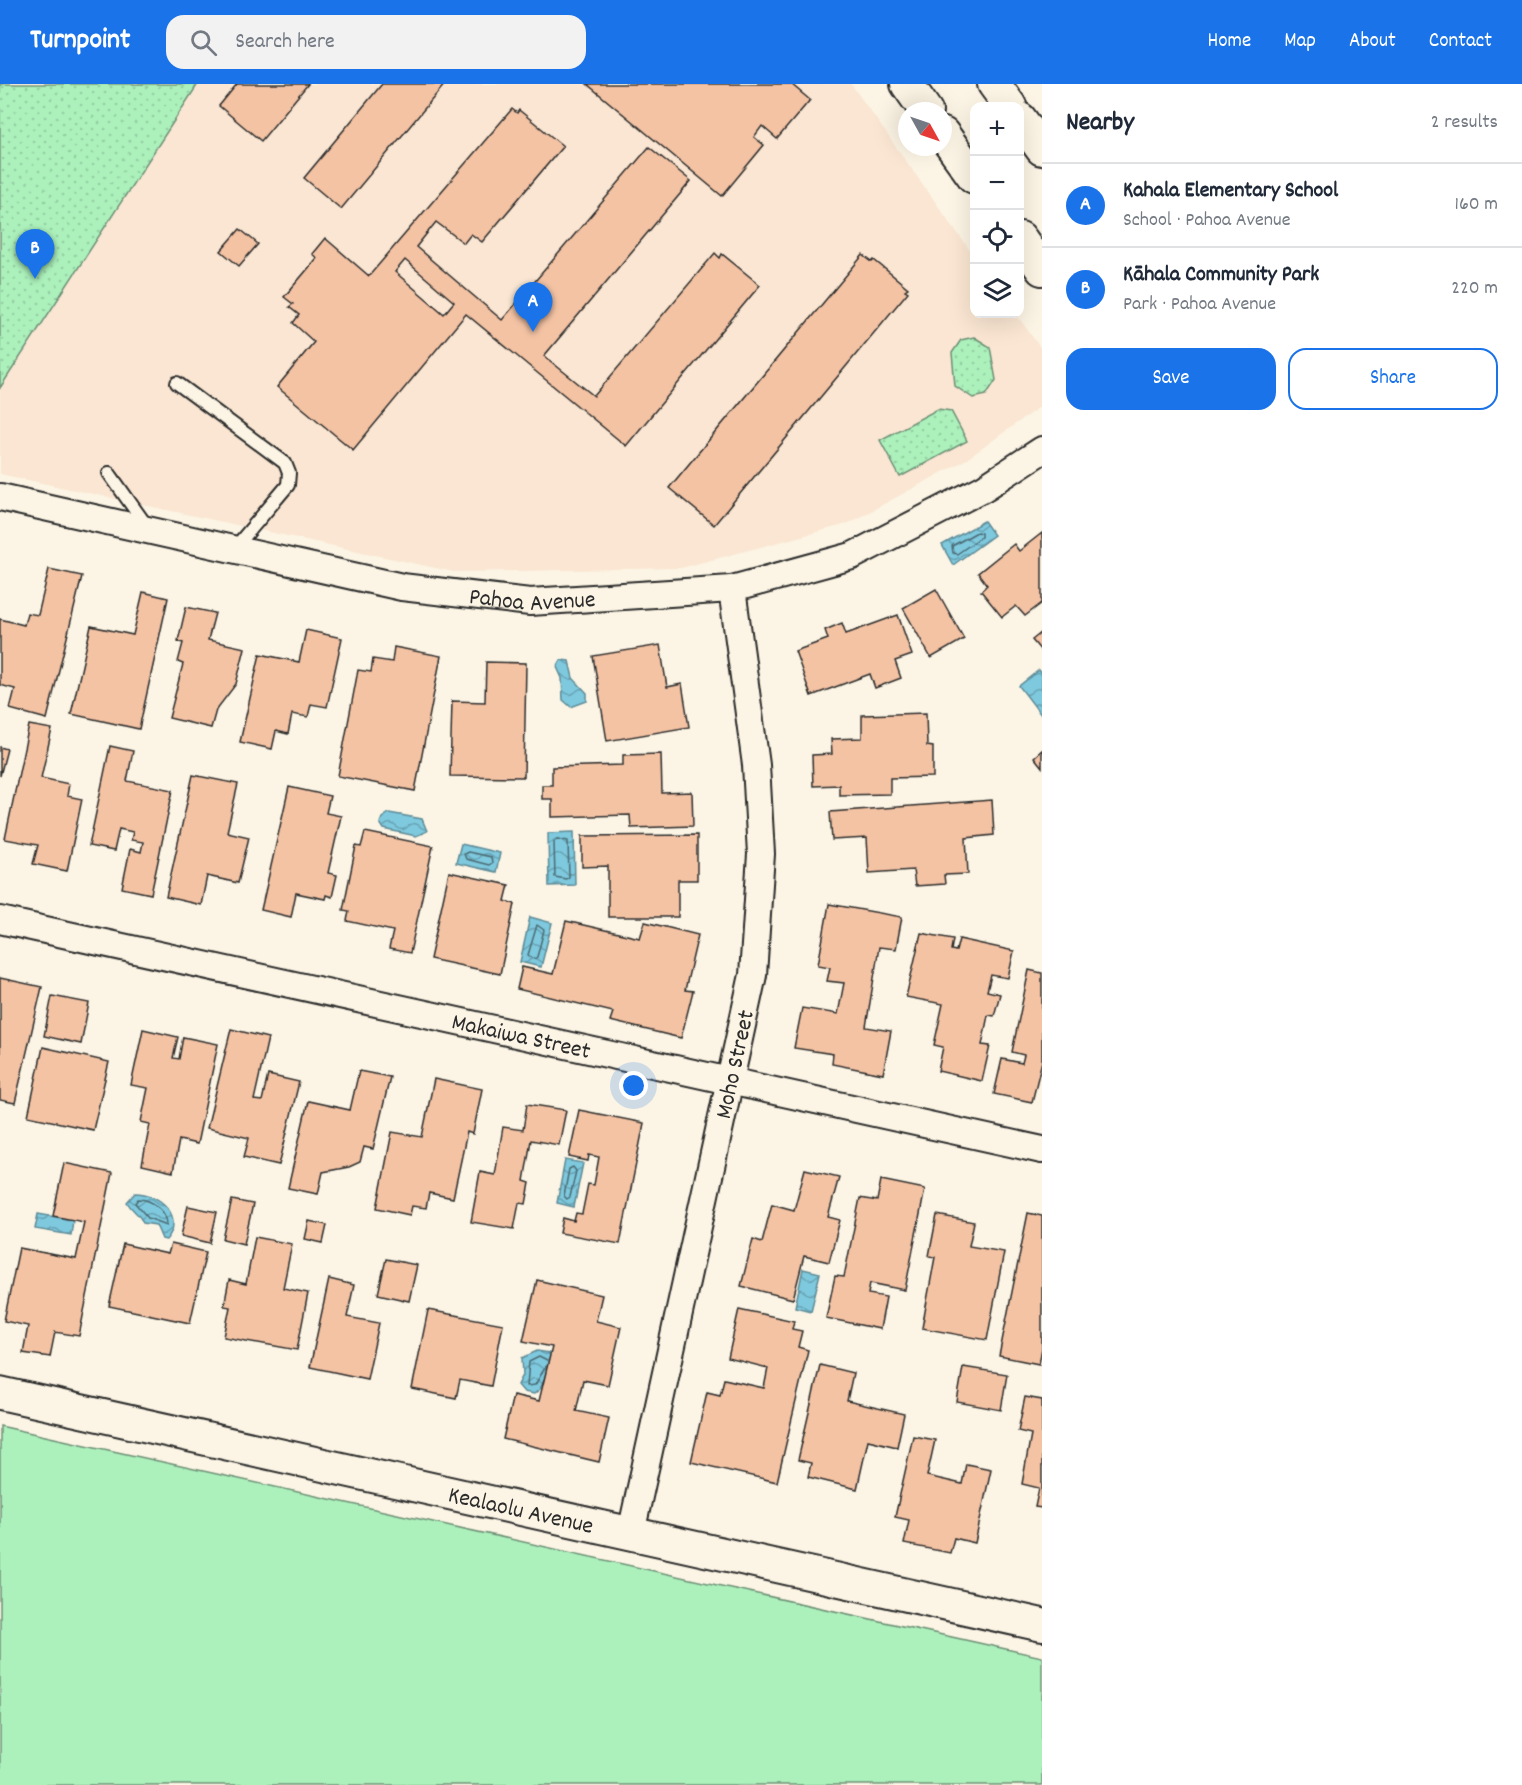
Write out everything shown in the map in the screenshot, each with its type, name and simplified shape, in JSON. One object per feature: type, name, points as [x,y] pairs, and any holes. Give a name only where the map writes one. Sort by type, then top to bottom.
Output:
[{"type":"street","points":[[907,84],[920,102]]},
{"type":"street","points":[[994,84],[1007,102]]},
{"type":"street","points":[[1024,124],[1042,149]]},
{"type":"street","points":[[952,146],[970,170]]},
{"type":"street","points":[[1024,244],[1042,269]]},
{"type":"street","name":"Pahoa Avenue","points":[[0,497],[402,587],[530,602],[732,589],[852,556],[984,488],[1042,450]]},
{"type":"street","name":"Moho Street","points":[[631,1533],[753,975],[761,854],[756,765],[732,589]]},
{"type":"street","name":"Makaiwa Street","points":[[0,920],[1042,1150]]},
{"type":"street","name":"Kealaolu Avenue","points":[[0,1394],[1042,1625]]},
{"type":"lane","points":[[177,383],[285,463],[289,473],[288,485],[234,549]]},
{"type":"lane","points":[[109,473],[149,530]]},
{"type":"shaded area","points":[[198,84],[851,84],[898,150],[898,156],[902,156],[970,250],[970,318],[1019,318],[1042,350],[1042,405],[967,459],[847,524],[681,568],[454,572],[0,474],[0,388]]},
{"type":"green space","points":[[0,84],[198,84],[0,388]]},
{"type":"green space","points":[[974,337],[990,347],[996,380],[986,395],[973,398],[955,386],[952,353],[961,340]]},
{"type":"green space","points":[[938,409],[951,411],[967,441],[900,477],[880,440]]},
{"type":"green space","points":[[0,1426],[1042,1657],[1042,1785],[0,1785]]},
{"type":"water","points":[[984,521],[994,535],[953,565],[942,545]]},
{"type":"water","points":[[561,660],[569,661],[573,678],[587,693],[587,701],[571,707],[563,700],[562,678],[557,667]]},
{"type":"water","points":[[1039,670],[1042,674],[1042,716],[1019,686]]},
{"type":"water","points":[[389,813],[422,819],[427,831],[416,836],[384,829],[380,823],[382,818]]},
{"type":"water","points":[[574,832],[575,885],[549,886],[548,833]]},
{"type":"water","points":[[461,844],[500,853],[496,872],[456,863]]},
{"type":"water","points":[[530,917],[552,923],[541,967],[520,962]]},
{"type":"water","points":[[565,1160],[583,1163],[574,1207],[557,1203]]},
{"type":"water","points":[[135,1193],[153,1197],[161,1202],[172,1215],[173,1223],[166,1240],[162,1239],[156,1225],[143,1223],[127,1202]]},
{"type":"water","points":[[38,1214],[73,1220],[71,1235],[35,1229]]},
{"type":"water","points":[[803,1269],[820,1273],[811,1311],[795,1307]]},
{"type":"water","points":[[537,1351],[549,1353],[554,1360],[540,1389],[534,1394],[524,1392],[518,1385],[523,1375],[522,1358]]},
{"type":"building","points":[[237,84],[308,84],[261,141],[219,106]]},
{"type":"building","points":[[382,84],[445,84],[341,209],[304,178]]},
{"type":"building","points":[[587,84],[791,84],[810,100],[777,139],[762,126],[754,137],[764,145],[722,196]]},
{"type":"building","points":[[512,109],[517,113],[519,110],[563,146],[482,242],[471,234],[464,243],[436,222],[416,247],[502,320],[649,147],[691,181],[544,356],[594,396],[715,253],[720,258],[722,254],[760,285],[626,446],[466,314],[353,450],[277,387],[314,342],[293,323],[299,315],[289,307],[293,304],[284,297],[317,258],[312,254],[325,238],[369,276]],"holes":[[[405,260],[454,302],[444,314],[395,272]]]},
{"type":"building","points":[[240,229],[258,244],[239,266],[221,251]]},
{"type":"building","points":[[863,255],[872,262],[874,260],[908,288],[905,290],[908,292],[714,525],[669,488]]},
{"type":"building","points":[[1042,533],[1042,603],[1025,616],[1016,606],[1002,617],[981,591],[987,585],[978,573],[1014,544],[1019,551]]},
{"type":"building","points":[[49,569],[82,576],[47,719],[10,709],[15,689],[0,685],[0,619],[24,625],[27,613],[38,615]]},
{"type":"building","points":[[936,589],[964,639],[931,658],[903,608]]},
{"type":"building","points":[[143,592],[168,598],[139,729],[71,714],[91,626],[133,635]]},
{"type":"building","points":[[186,607],[215,613],[208,640],[245,648],[236,684],[216,710],[211,728],[169,718],[183,664],[178,662],[183,643],[178,641]]},
{"type":"building","points":[[898,615],[912,655],[895,661],[901,678],[875,688],[870,674],[811,696],[795,651],[828,639],[825,630],[842,623],[846,634]]},
{"type":"building","points":[[306,630],[342,638],[327,707],[311,704],[308,717],[292,714],[288,734],[276,731],[272,749],[240,742],[260,654],[299,662]]},
{"type":"building","points":[[1042,632],[1042,652],[1032,640]]},
{"type":"building","points":[[660,645],[667,687],[682,684],[689,727],[607,741],[593,656]]},
{"type":"building","points":[[394,647],[441,656],[415,791],[338,776],[358,670],[371,672],[373,659],[392,662]]},
{"type":"building","points":[[486,662],[526,663],[524,777],[450,776],[452,701],[485,702]]},
{"type":"building","points":[[926,713],[927,746],[933,747],[933,777],[890,778],[890,794],[839,795],[839,785],[813,786],[812,755],[832,754],[831,739],[862,738],[862,715]]},
{"type":"building","points":[[29,725],[52,729],[41,778],[69,784],[67,796],[82,799],[67,871],[33,864],[38,845],[5,839]]},
{"type":"building","points":[[110,746],[133,751],[127,781],[173,790],[151,894],[122,888],[130,849],[141,852],[143,842],[131,840],[133,832],[119,829],[114,851],[89,846]]},
{"type":"building","points":[[0,747],[7,749],[0,776]]},
{"type":"building","points":[[1042,750],[1042,767],[1034,757]]},
{"type":"building","points":[[661,754],[662,793],[692,792],[693,826],[631,828],[630,815],[552,817],[552,799],[542,799],[542,785],[552,785],[552,767],[623,765],[623,755]]},
{"type":"building","points":[[193,775],[238,784],[227,832],[249,837],[238,883],[207,876],[201,905],[166,897]]},
{"type":"building","points":[[289,787],[330,796],[326,813],[341,816],[328,873],[337,875],[332,897],[326,895],[325,899],[296,893],[291,917],[261,910]]},
{"type":"building","points":[[992,800],[994,835],[966,838],[968,874],[944,875],[945,884],[915,886],[913,870],[869,873],[867,838],[832,840],[830,812]]},
{"type":"building","points":[[365,832],[433,846],[410,953],[389,949],[393,931],[347,921],[349,911],[343,910],[356,846],[361,847]]},
{"type":"building","points":[[697,835],[697,880],[678,880],[678,917],[608,917],[608,866],[582,867],[582,836]]},
{"type":"building","points":[[449,872],[509,885],[505,901],[515,904],[500,974],[430,959]]},
{"type":"building","points":[[829,904],[902,917],[896,949],[879,947],[866,1027],[891,1031],[883,1074],[832,1064],[833,1054],[794,1048],[802,1008],[838,1014],[844,983],[827,981],[830,967],[818,965]]},
{"type":"building","points":[[566,921],[640,938],[645,922],[698,935],[685,990],[693,991],[681,1038],[610,1021],[613,1012],[517,989],[522,967],[553,974]]},
{"type":"building","points":[[921,933],[953,939],[951,950],[956,951],[959,939],[1014,951],[1008,978],[991,975],[987,991],[1000,994],[994,1016],[988,1015],[982,1045],[990,1046],[982,1081],[938,1071],[943,1047],[934,1045],[943,1004],[906,997]]},
{"type":"building","points":[[1029,970],[1042,973],[1042,1061],[1032,1102],[994,1094],[1002,1059],[1022,1063],[1024,1055],[1012,1052]]},
{"type":"building","points":[[0,978],[42,987],[15,1103],[0,1100]]},
{"type":"building","points":[[52,996],[89,1003],[81,1044],[44,1036]]},
{"type":"building","points":[[143,1029],[178,1037],[173,1058],[179,1059],[183,1037],[218,1044],[197,1144],[179,1140],[173,1172],[142,1165],[150,1124],[141,1122],[148,1088],[131,1085]]},
{"type":"building","points":[[231,1029],[268,1038],[254,1100],[262,1101],[268,1075],[299,1082],[279,1165],[244,1157],[249,1138],[207,1128]]},
{"type":"building","points":[[43,1047],[109,1062],[93,1130],[28,1116]]},
{"type":"building","points":[[359,1071],[390,1077],[373,1149],[364,1147],[360,1162],[349,1167],[323,1172],[318,1194],[288,1188],[308,1101],[350,1110]]},
{"type":"building","points":[[434,1079],[482,1089],[473,1134],[467,1132],[453,1198],[429,1193],[426,1208],[412,1206],[410,1215],[377,1208],[392,1132],[422,1137]]},
{"type":"building","points":[[527,1104],[566,1110],[559,1145],[531,1140],[524,1181],[530,1183],[526,1204],[519,1203],[514,1229],[471,1222],[480,1172],[495,1175],[503,1127],[523,1130]]},
{"type":"building","points":[[579,1110],[644,1123],[620,1244],[560,1233],[563,1218],[574,1221],[576,1213],[582,1214],[588,1184],[594,1185],[599,1157],[589,1155],[588,1161],[569,1157]]},
{"type":"building","points":[[64,1163],[112,1173],[79,1336],[55,1332],[50,1357],[23,1353],[28,1326],[4,1321],[19,1248],[76,1259],[84,1222],[53,1216]]},
{"type":"building","points":[[805,1169],[839,1177],[828,1217],[840,1220],[829,1262],[804,1256],[793,1299],[741,1286],[753,1239],[762,1242],[772,1204],[794,1210]]},
{"type":"building","points":[[881,1180],[925,1189],[905,1290],[870,1283],[868,1294],[886,1297],[880,1329],[826,1318],[835,1276],[844,1277],[860,1198],[877,1201]]},
{"type":"building","points":[[232,1200],[253,1204],[244,1244],[223,1239]]},
{"type":"building","points":[[188,1206],[217,1212],[210,1243],[181,1236]]},
{"type":"building","points":[[1028,1213],[1042,1216],[1042,1348],[1039,1364],[999,1356]]},
{"type":"building","points":[[937,1215],[974,1222],[969,1246],[1004,1252],[987,1340],[922,1328],[935,1257],[929,1256]]},
{"type":"building","points":[[309,1221],[327,1225],[323,1243],[305,1239]]},
{"type":"building","points":[[255,1237],[292,1244],[283,1288],[308,1293],[297,1350],[224,1337],[230,1307],[224,1306],[229,1280],[246,1284]]},
{"type":"building","points":[[123,1244],[168,1254],[171,1244],[206,1252],[190,1323],[109,1306]]},
{"type":"building","points":[[386,1259],[417,1265],[409,1301],[378,1294]]},
{"type":"building","points":[[329,1279],[354,1285],[347,1317],[379,1323],[367,1379],[310,1367]]},
{"type":"building","points":[[537,1280],[602,1295],[596,1321],[621,1327],[608,1385],[583,1380],[576,1411],[609,1418],[599,1462],[503,1439],[513,1395],[539,1401],[552,1347],[523,1341]]},
{"type":"building","points":[[739,1309],[794,1321],[792,1329],[802,1331],[798,1347],[808,1350],[777,1482],[691,1462],[707,1392],[720,1395],[724,1379],[764,1388],[768,1368],[728,1358]]},
{"type":"building","points":[[428,1310],[503,1324],[491,1386],[460,1380],[456,1398],[412,1389]]},
{"type":"building","points":[[820,1365],[853,1373],[847,1401],[904,1414],[897,1447],[868,1440],[857,1489],[808,1477],[811,1463],[798,1460]]},
{"type":"building","points":[[963,1367],[1007,1374],[1001,1410],[957,1402]]},
{"type":"building","points":[[1025,1397],[1042,1400],[1042,1508],[1035,1507],[1039,1488],[1022,1484],[1031,1434],[1018,1431]]},
{"type":"building","points":[[913,1436],[935,1440],[927,1476],[962,1484],[966,1464],[991,1469],[975,1543],[954,1538],[950,1553],[904,1544],[909,1520],[895,1517]]},
{"type":"place","name":"Kāhala Community Park","points":[[35,279]]},
{"type":"place","name":"Kahala Elementary School","points":[[533,332]]}]
